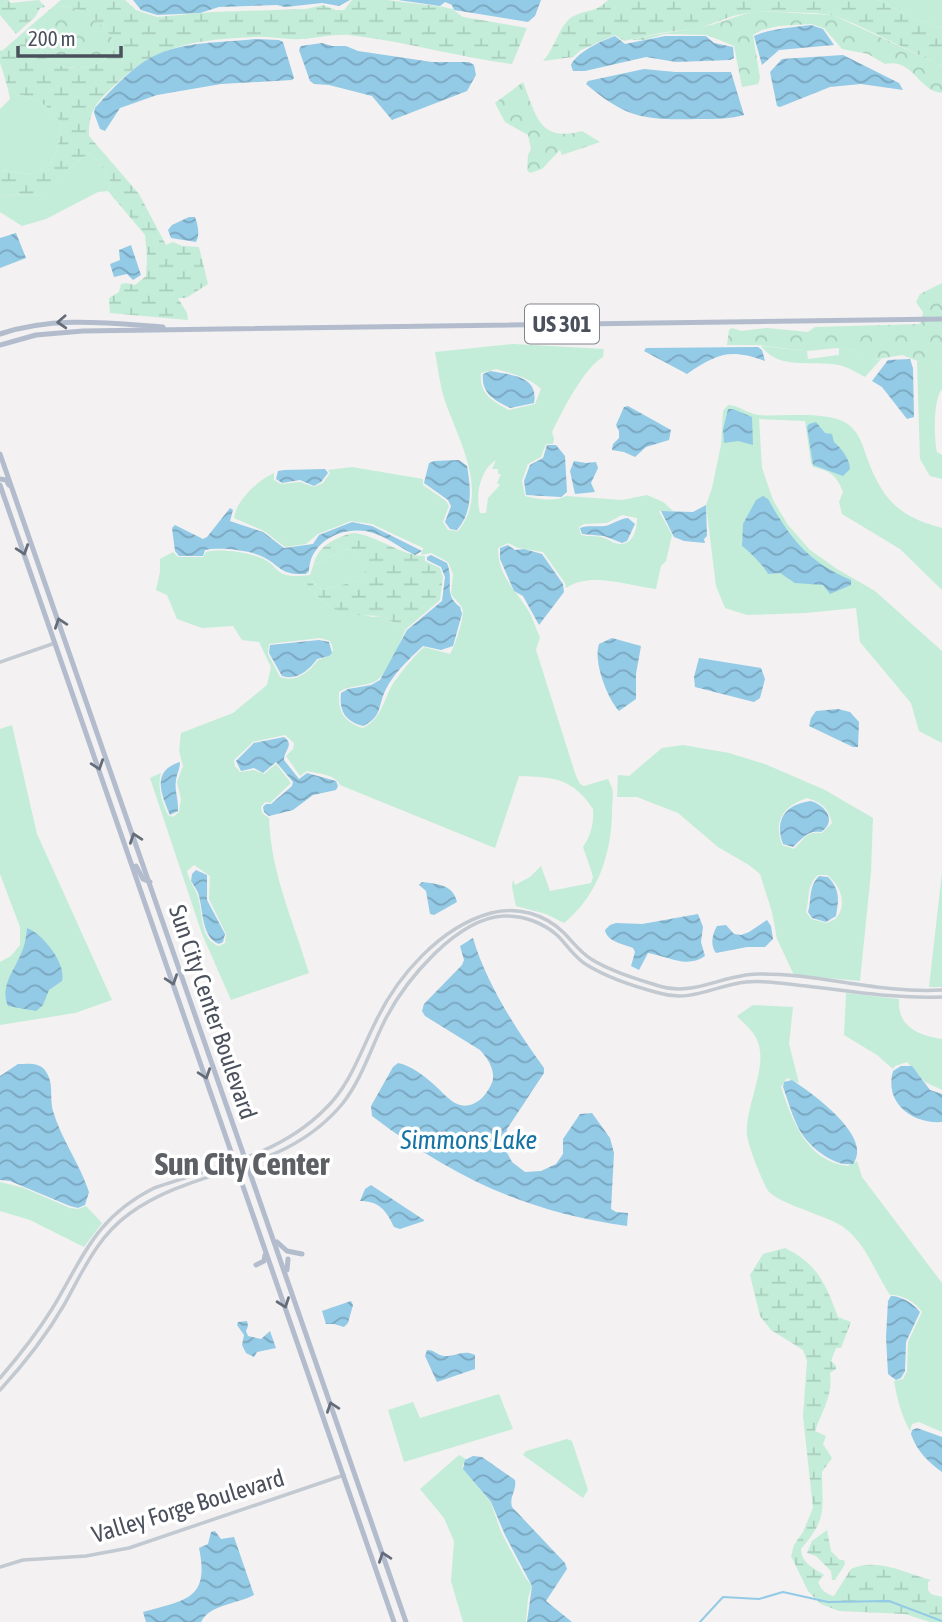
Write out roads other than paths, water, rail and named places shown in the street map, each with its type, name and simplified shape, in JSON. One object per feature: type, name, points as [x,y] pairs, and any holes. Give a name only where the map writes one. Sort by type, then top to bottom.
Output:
[{"type":"main road","name":"US 301","points":[[0,345],[61,331],[942,319]]},
{"type":"main road","name":"US 301","points":[[0,334],[38,324],[71,321],[187,329]]},
{"type":"main road","name":"Sun City Center Boulevard","points":[[0,454],[272,1234],[285,1260],[296,1304],[406,1622]]},
{"type":"main road","points":[[0,480],[6,480],[22,523],[29,533]]},
{"type":"main road","name":"Sun City Center Boulevard","points":[[0,485],[394,1622]]},
{"type":"main road","points":[[122,835],[139,872],[150,882]]},
{"type":"main road","points":[[272,1234],[284,1250],[302,1254]]},
{"type":"main road","points":[[262,1262],[265,1259],[265,1249]]},
{"type":"main road","points":[[272,1269],[265,1265],[256,1265],[285,1260]]},
{"type":"street","points":[[0,662],[55,643]]},
{"type":"street","points":[[0,1378],[42,1324],[84,1249],[107,1220],[154,1188],[272,1148],[304,1128],[337,1097],[355,1068],[375,1022],[394,990],[419,960],[469,922],[503,911],[529,912],[552,923],[594,961],[660,986],[678,989],[696,988],[740,975],[764,974],[877,988],[942,990]]},
{"type":"street","points":[[0,1390],[44,1337],[92,1254],[113,1227],[158,1197],[248,1166],[279,1153],[309,1135],[343,1102],[362,1072],[400,995],[448,938],[470,926],[503,916],[526,919],[558,937],[587,965],[658,993],[679,997],[757,981],[877,995],[942,997]]},
{"type":"street","points":[[419,960],[425,966]]},
{"type":"street","points":[[631,983],[633,976]]},
{"type":"street","points":[[715,982],[717,989]]},
{"type":"street","points":[[394,990],[400,995]]},
{"type":"street","points":[[355,1068],[362,1072]]},
{"type":"street","points":[[107,1220],[113,1227]]},
{"type":"street","name":"Valley Forge Boulevard","points":[[0,1567],[23,1560],[86,1556],[130,1548],[344,1475]]},
{"type":"water","points":[[133,0],[350,0],[339,6],[322,3],[285,7],[219,7],[200,13],[157,15],[141,10]]},
{"type":"water","points":[[398,0],[541,0],[535,16],[528,22],[454,10],[452,5],[445,2],[440,6]]},
{"type":"water","points":[[811,25],[823,29],[834,45],[779,50],[762,65],[754,36]]},
{"type":"water","points":[[615,36],[625,44],[665,36],[706,36],[714,43],[733,47],[734,58],[676,62],[646,57],[585,71],[573,71],[571,65],[584,51]]},
{"type":"water","points":[[255,39],[283,42],[294,78],[292,80],[221,84],[157,95],[120,108],[105,131],[100,129],[94,113],[95,108],[129,73],[152,57],[189,45]]},
{"type":"water","points":[[322,43],[432,62],[469,62],[474,65],[476,75],[467,91],[392,120],[372,96],[310,81],[299,50],[301,46]]},
{"type":"water","points":[[843,55],[899,83],[903,90],[861,84],[830,87],[777,106],[770,72],[782,59]]},
{"type":"water","points":[[644,69],[731,72],[744,115],[723,119],[652,118],[614,105],[586,84],[588,81]]},
{"type":"water","points":[[195,217],[197,223],[196,242],[171,238],[168,230],[172,225]]},
{"type":"water","points":[[16,233],[26,258],[0,268],[0,238]]},
{"type":"water","points":[[131,245],[141,275],[133,280],[127,274],[114,277],[110,264],[120,260],[119,250]]},
{"type":"water","points":[[758,347],[762,350],[765,361],[742,355],[724,355],[687,374],[644,351],[646,348]]},
{"type":"water","points":[[910,359],[913,368],[914,417],[907,419],[882,387],[872,381],[888,360]]},
{"type":"water","points":[[490,371],[528,382],[534,394],[534,403],[510,408],[494,399],[486,391],[483,381],[483,374]]},
{"type":"water","points":[[628,406],[671,430],[669,440],[646,447],[635,457],[612,450],[613,444],[619,438],[616,425],[624,407]]},
{"type":"water","points":[[728,409],[752,417],[753,445],[738,441],[724,443],[723,430]]},
{"type":"water","points":[[816,422],[825,433],[832,434],[834,442],[847,458],[850,469],[843,476],[813,465],[807,427]]},
{"type":"water","points":[[547,445],[556,445],[565,456],[567,492],[561,497],[526,495],[524,481],[530,465],[543,458]]},
{"type":"water","points":[[459,460],[467,466],[470,491],[466,516],[457,530],[450,529],[445,522],[451,506],[448,500],[424,483],[429,463]]},
{"type":"water","points":[[574,461],[596,462],[598,468],[591,483],[595,492],[575,494],[570,471]]},
{"type":"water","points":[[325,469],[328,473],[314,486],[300,480],[282,483],[276,479],[278,471]]},
{"type":"water","points":[[763,496],[768,499],[784,526],[802,547],[823,565],[851,580],[851,585],[830,594],[823,585],[795,583],[780,573],[768,574],[742,546],[743,524],[756,500]]},
{"type":"water","points":[[706,505],[705,543],[674,537],[661,511],[693,512]]},
{"type":"water","points":[[230,508],[233,510],[230,521],[263,532],[284,548],[313,544],[319,535],[352,522],[372,526],[422,551],[415,555],[376,534],[354,531],[343,532],[323,542],[316,550],[306,574],[290,573],[261,556],[241,551],[211,549],[205,550],[203,556],[179,556],[175,551],[172,528],[175,525],[203,539]]},
{"type":"water","points":[[628,518],[635,524],[627,541],[622,543],[604,536],[582,534],[580,528],[605,526]]},
{"type":"water","points":[[508,545],[515,550],[524,549],[542,554],[563,584],[564,592],[539,625],[523,596],[514,591],[500,559],[500,548]]},
{"type":"water","points":[[431,555],[447,563],[450,592],[462,614],[453,646],[441,650],[423,646],[389,683],[374,719],[363,726],[357,724],[344,714],[341,693],[380,680],[407,630],[442,601],[445,577],[441,567],[427,560]]},
{"type":"water","points":[[612,638],[641,646],[636,674],[636,699],[619,711],[606,689],[598,660],[599,644]]},
{"type":"water","points":[[319,640],[329,642],[332,653],[317,659],[298,676],[282,676],[269,653],[270,645]]},
{"type":"water","points":[[699,658],[761,668],[765,679],[760,698],[754,702],[695,687],[694,677]]},
{"type":"water","points":[[838,709],[850,712],[859,722],[858,747],[809,726],[816,711]]},
{"type":"water","points":[[284,737],[289,745],[284,760],[299,779],[307,773],[336,781],[338,786],[336,790],[313,795],[293,810],[269,816],[263,807],[271,804],[292,786],[293,782],[276,762],[263,773],[254,768],[241,771],[236,761],[254,743]]},
{"type":"water","points":[[180,762],[176,784],[178,811],[170,815],[162,791],[162,777],[171,766]]},
{"type":"water","points":[[811,801],[821,806],[828,814],[829,823],[826,828],[821,832],[809,833],[793,847],[783,844],[780,827],[784,814],[795,805]]},
{"type":"water","points":[[196,870],[207,875],[207,900],[225,934],[223,942],[219,944],[213,941],[206,930],[198,894],[191,881]]},
{"type":"water","points":[[819,876],[828,877],[838,895],[836,916],[826,922],[812,918],[808,912],[812,889]]},
{"type":"water","points":[[422,882],[448,888],[457,902],[434,915],[430,914],[426,891],[419,885]]},
{"type":"water","points":[[698,914],[703,927],[701,942],[705,956],[698,960],[684,962],[648,953],[639,970],[631,966],[635,952],[633,948],[612,940],[605,930],[616,923],[642,924]]},
{"type":"water","points":[[767,920],[773,939],[765,947],[747,947],[716,953],[714,950],[712,940],[717,926],[726,925],[734,934],[741,935]]},
{"type":"water","points":[[27,928],[52,950],[63,974],[62,981],[49,990],[43,1005],[36,1011],[8,1006],[6,999],[6,986],[23,949]]},
{"type":"water","name":"Simmons Lake","points":[[473,938],[503,1006],[544,1068],[544,1073],[507,1129],[505,1149],[512,1162],[525,1172],[541,1171],[556,1164],[563,1154],[563,1139],[580,1114],[592,1113],[610,1138],[614,1153],[611,1209],[628,1213],[627,1226],[555,1211],[492,1189],[432,1157],[372,1116],[371,1106],[393,1067],[398,1063],[420,1073],[460,1105],[474,1104],[490,1087],[492,1071],[480,1050],[425,1016],[422,1011],[424,1004],[462,965],[464,960],[460,946]]},
{"type":"water","points":[[18,1064],[38,1065],[47,1074],[56,1121],[89,1192],[85,1205],[78,1208],[70,1206],[10,1181],[0,1180],[0,1076]]},
{"type":"water","points":[[901,1066],[912,1066],[930,1090],[942,1094],[942,1122],[931,1122],[911,1115],[897,1102],[891,1082],[893,1071]]},
{"type":"water","points":[[792,1080],[826,1105],[848,1129],[855,1141],[857,1153],[853,1164],[829,1159],[803,1136],[783,1087],[784,1082]]},
{"type":"water","points":[[371,1185],[424,1221],[400,1229],[394,1227],[381,1208],[360,1201],[365,1189]]},
{"type":"water","points":[[891,1296],[907,1301],[920,1312],[906,1342],[905,1371],[901,1378],[896,1380],[888,1374],[886,1337],[888,1301]]},
{"type":"water","points":[[351,1301],[353,1305],[348,1323],[344,1327],[326,1324],[322,1311]]},
{"type":"water","points":[[247,1321],[248,1336],[261,1339],[270,1331],[276,1348],[257,1352],[254,1357],[246,1353],[242,1345],[244,1335],[237,1325],[238,1322]]},
{"type":"water","points":[[427,1350],[444,1356],[467,1353],[475,1355],[475,1369],[437,1382],[425,1356]]},
{"type":"water","points":[[917,1428],[942,1437],[942,1472],[916,1445],[911,1434],[912,1430]]},
{"type":"water","points":[[473,1456],[482,1457],[515,1480],[512,1507],[565,1563],[567,1569],[546,1601],[572,1622],[527,1622],[532,1586],[491,1502],[463,1469],[465,1460]]},
{"type":"water","points":[[215,1531],[221,1539],[234,1537],[254,1595],[211,1611],[201,1622],[146,1622],[143,1612],[182,1600],[197,1588],[201,1578],[199,1548],[208,1544],[211,1532]]},
{"type":"waterway","points":[[700,1622],[723,1597],[759,1599],[783,1592],[828,1602],[889,1601],[942,1621]]},
{"type":"district","name":"Sun City Center","points":[[242,1163]]}]
